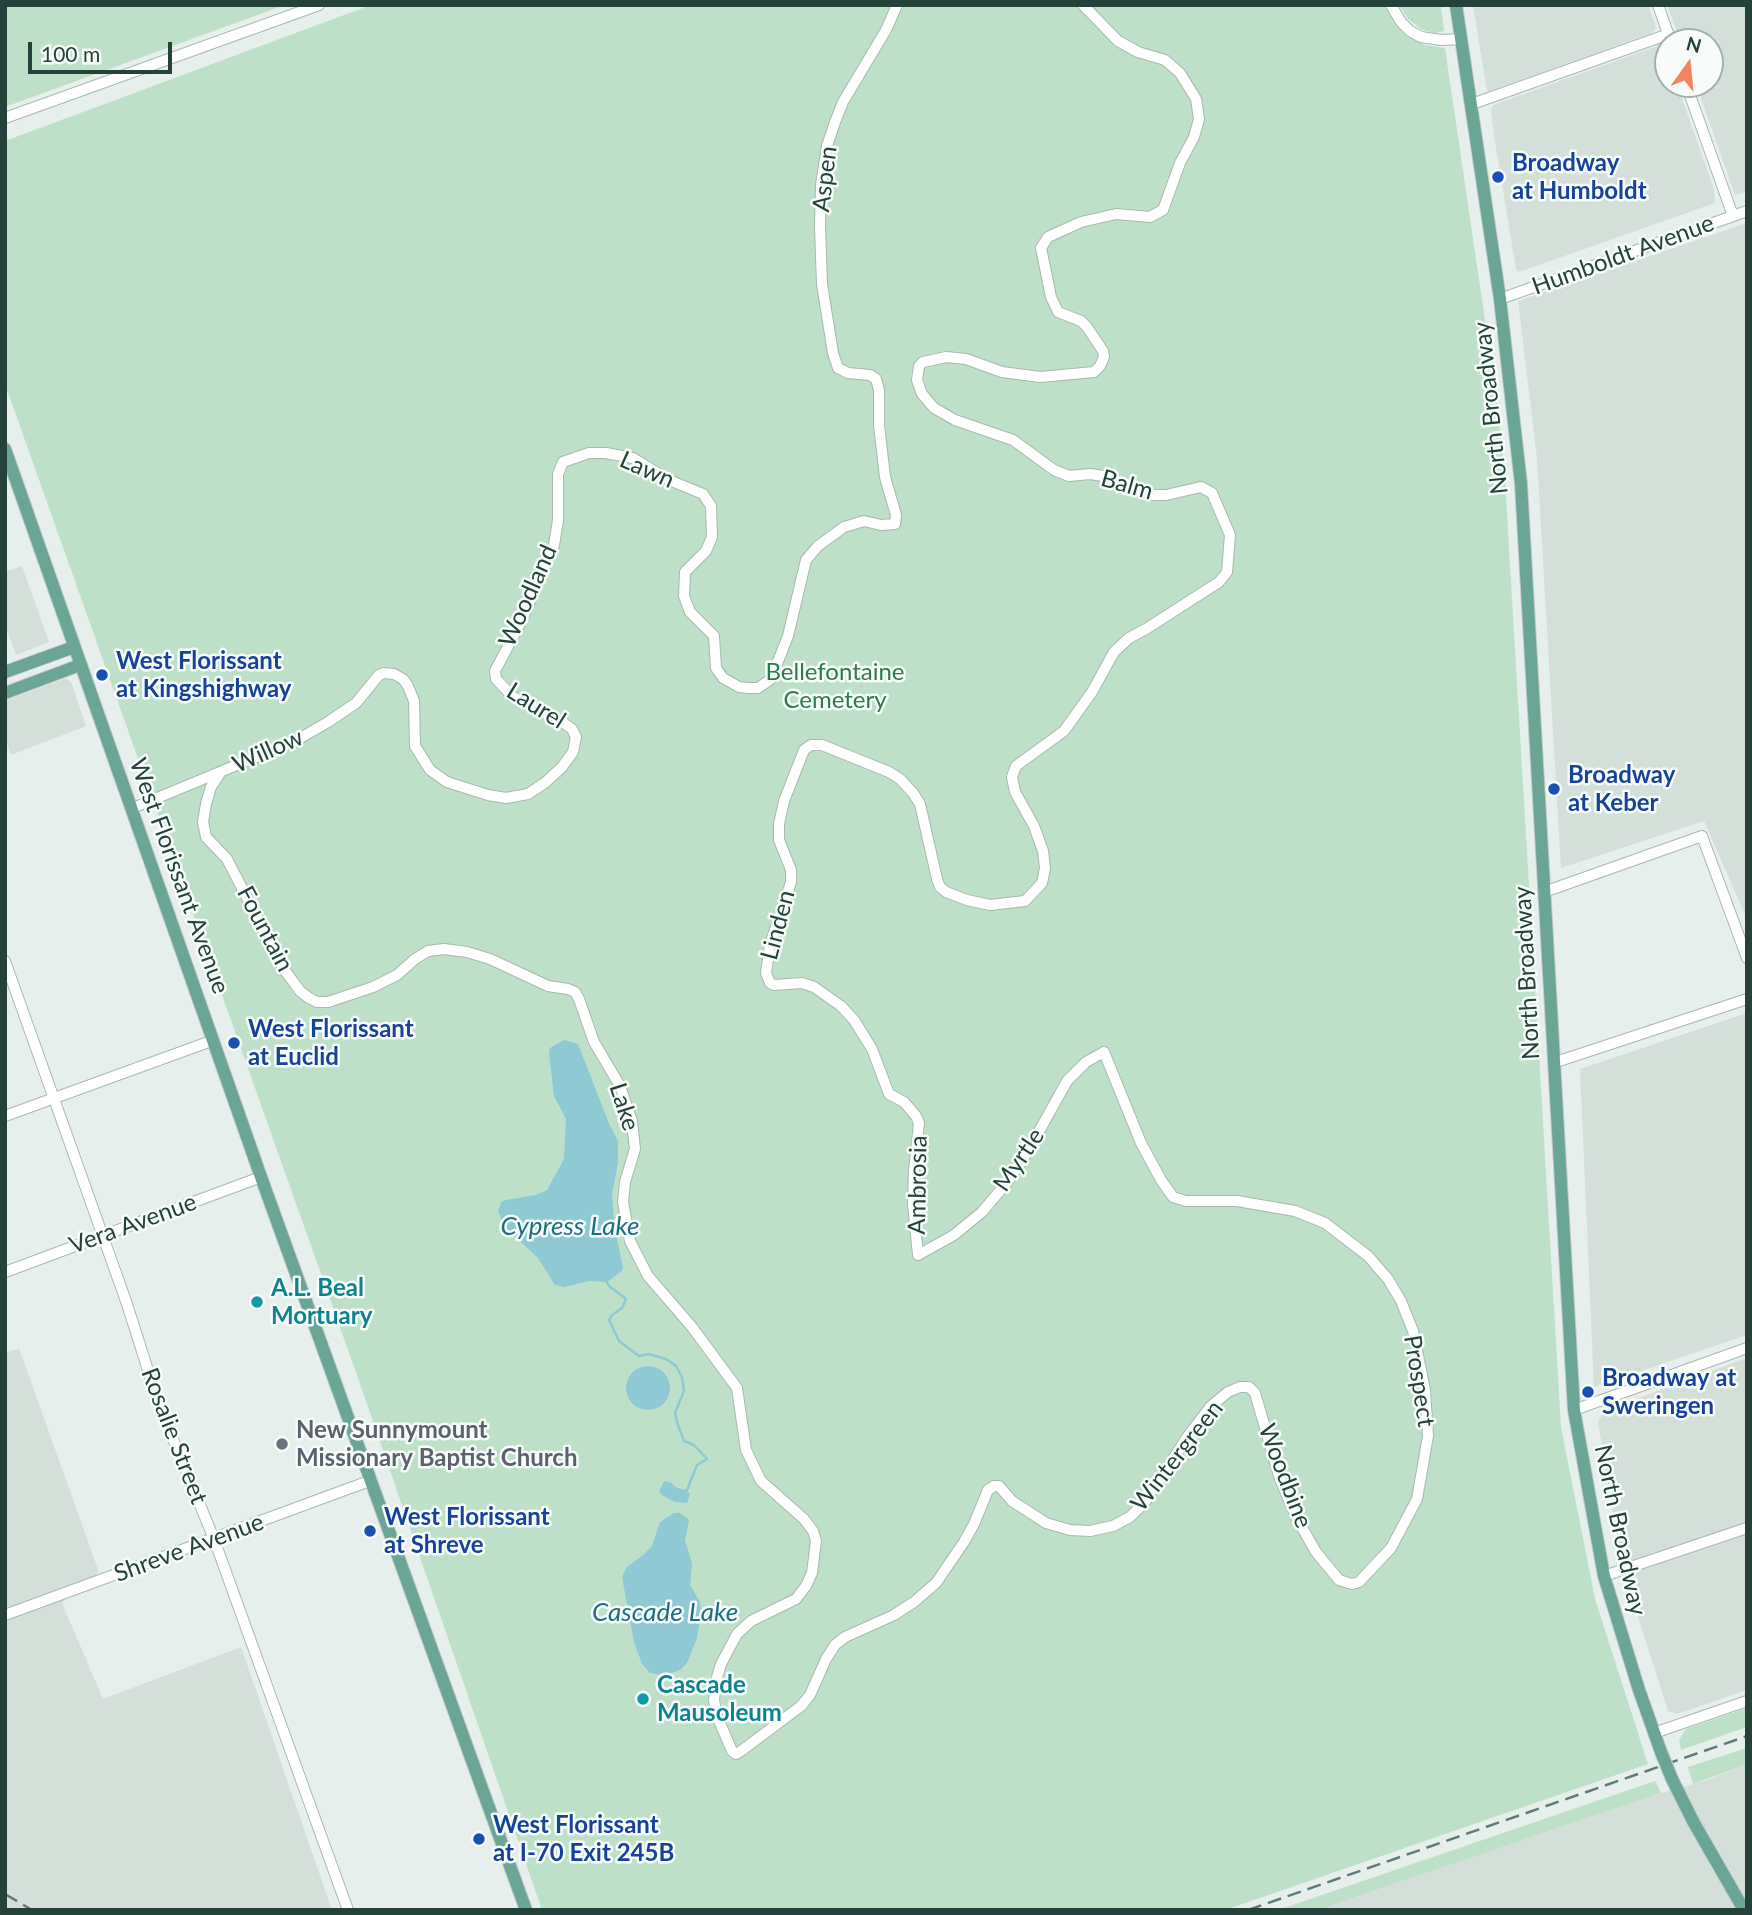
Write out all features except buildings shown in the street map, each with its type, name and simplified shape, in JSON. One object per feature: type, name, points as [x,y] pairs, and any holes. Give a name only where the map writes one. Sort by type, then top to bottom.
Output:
[{"type":"main road","name":"North Broadway","points":[[1455,5],[1500,299],[1521,484],[1574,1410],[1604,1576],[1654,1733],[1693,1823],[1744,1910]]},
{"type":"main road","name":"West Florissant Avenue","points":[[5,449],[9,474],[133,808],[261,1177],[526,1910]]},
{"type":"main road","points":[[5,672],[74,647]]},
{"type":"main road","points":[[5,693],[80,665]]},
{"type":"street","points":[[5,118],[319,5]]},
{"type":"street","name":"Aspen","points":[[703,494],[711,506],[712,537],[706,551],[685,572],[684,596],[690,612],[714,636],[716,668],[723,678],[739,687],[758,688],[771,679],[788,636],[806,560],[818,546],[844,527],[864,521],[881,525],[895,524],[896,515],[885,477],[879,425],[879,390],[876,379],[870,375],[848,373],[838,368],[822,284],[820,227],[821,185],[827,146],[843,102],[886,30],[897,5]]},
{"type":"street","name":"Balm","points":[[1044,874],[1043,851],[1034,826],[1015,792],[1012,777],[1015,770],[1027,757],[1064,731],[1092,692],[1114,652],[1129,638],[1219,582],[1227,572],[1230,535],[1212,493],[1201,488],[1153,495],[1132,490],[1103,476],[1069,476],[1054,470],[1013,440],[955,420],[934,408],[922,394],[917,380],[919,366],[923,362],[946,357],[966,359],[1002,372],[1040,377],[1094,372],[1104,357],[1087,327],[1058,312],[1051,297],[1041,248],[1043,242],[1059,231],[1081,222],[1116,214],[1150,217],[1163,210],[1199,118],[1196,99],[1180,73],[1165,60],[1138,52],[1118,41],[1083,5]]},
{"type":"street","points":[[1391,5],[1401,22],[1421,37],[1461,39]]},
{"type":"street","points":[[1658,5],[1666,28]]},
{"type":"street","points":[[1472,104],[1654,43]]},
{"type":"street","points":[[1691,98],[1733,216]]},
{"type":"street","name":"Humboldt Avenue","points":[[1500,299],[1747,211]]},
{"type":"street","name":"Lawn","points":[[558,474],[563,462],[589,453],[606,453],[633,458],[669,480],[703,494]]},
{"type":"street","name":"Woodland","points":[[496,675],[499,660],[521,622],[554,545],[558,520],[558,474]]},
{"type":"street","name":"Laurel","points":[[390,673],[403,679],[408,686],[414,701],[415,746],[430,770],[447,782],[506,798],[528,794],[546,782],[573,752],[576,737],[572,729],[561,721],[513,697],[496,679],[496,675]]},
{"type":"street","name":"Willow","points":[[133,808],[297,740],[356,703],[379,675],[390,673]]},
{"type":"street","name":"Linden","points":[[774,985],[770,983],[766,973],[766,961],[791,882],[790,870],[779,840],[779,824],[793,775],[804,750],[811,745],[821,746],[889,772],[914,793],[924,817],[940,887],[957,897],[990,905],[1026,901],[1037,892],[1044,874]]},
{"type":"street","name":"Fountain","points":[[220,773],[206,804],[203,822],[206,837],[227,859],[235,872],[265,936],[300,991],[317,1002],[328,1002],[373,987],[397,975]]},
{"type":"street","points":[[1544,892],[1703,836],[1747,958]]},
{"type":"street","name":"Lake","points":[[397,975],[428,951],[444,949],[490,959],[548,986],[575,992],[594,1042],[620,1086],[632,1121],[635,1149],[625,1182],[623,1202],[630,1241],[648,1276],[692,1326],[737,1388],[741,1431],[752,1466],[761,1481],[804,1519],[813,1531],[816,1549],[812,1573],[806,1586],[796,1599],[751,1621],[737,1634],[721,1664],[715,1690],[717,1716],[732,1751],[736,1754]]},
{"type":"street","name":"Rosalie Street","points":[[5,961],[127,1304],[159,1405],[214,1539],[348,1910]]},
{"type":"street","name":"Ambrosia","points":[[774,985],[802,983],[814,987],[841,1006],[854,1020],[872,1049],[889,1094],[904,1102],[916,1116],[919,1123],[913,1204],[918,1255]]},
{"type":"street","points":[[1553,1063],[1747,999]]},
{"type":"street","points":[[5,1116],[214,1040]]},
{"type":"street","name":"Myrtle","points":[[918,1255],[954,1235],[982,1212],[1027,1153],[1067,1081],[1086,1062],[1104,1052],[1142,1143],[1173,1197]]},
{"type":"street","name":"Vera Avenue","points":[[5,1272],[261,1177]]},
{"type":"street","name":"Prospect","points":[[1173,1197],[1186,1201],[1266,1205],[1295,1211],[1325,1223],[1368,1256],[1388,1279],[1401,1301],[1413,1331],[1425,1390],[1428,1436],[1423,1474],[1417,1499],[1391,1548],[1359,1581]]},
{"type":"street","points":[[1574,1410],[1747,1348]]},
{"type":"street","name":"Woodbine","points":[[1249,1387],[1255,1393],[1279,1476],[1296,1517],[1317,1552],[1339,1580],[1352,1584],[1359,1581]]},
{"type":"street","name":"Wintergreen","points":[[736,1754],[801,1706],[810,1695],[835,1645],[845,1637],[894,1615],[936,1583],[964,1542],[988,1490],[999,1486],[1012,1502],[1046,1523],[1080,1531],[1112,1526],[1129,1517],[1145,1502],[1211,1406],[1228,1392],[1249,1387]]},
{"type":"street","name":"Shreve Avenue","points":[[5,1615],[372,1480]]},
{"type":"street","points":[[1604,1576],[1747,1528]]},
{"type":"street","points":[[1654,1733],[1747,1702]]},
{"type":"shaded area","points":[[1473,5],[1648,5],[1656,27],[1652,33],[1487,92]]},
{"type":"shaded area","points":[[1667,5],[1747,5],[1747,192],[1735,195],[1701,98],[1724,98],[1724,28],[1676,28]]},
{"type":"shaded area","points":[[1654,47],[1654,98],[1682,98],[1714,190],[1715,203],[1519,272],[1516,269],[1495,142],[1491,112],[1493,105]]},
{"type":"shaded area","points":[[1747,223],[1747,919],[1704,821],[1561,868],[1537,458],[1518,301]]},
{"type":"shaded area","points":[[22,566],[49,642],[16,655],[5,626],[5,572]]},
{"type":"shaded area","points":[[68,679],[72,684],[86,726],[11,755],[5,738],[5,701]]},
{"type":"shaded area","points":[[1747,1013],[1747,1335],[1594,1387],[1580,1069]]},
{"type":"shaded area","points":[[19,1348],[99,1572],[62,1603],[103,1699],[241,1647],[332,1910],[5,1910],[5,1353]]},
{"type":"shaded area","points":[[1747,1358],[1747,1690],[1677,1714],[1668,1711],[1621,1564],[1598,1422],[1603,1411]]},
{"type":"shaded area","points":[[1747,1764],[1747,1910],[1318,1910],[1661,1793],[1707,1780]]},
{"type":"green space","points":[[5,5],[285,5],[5,107]]},
{"type":"green space","name":"Bellefontaine Cemetery","points":[[371,5],[1385,5],[1404,34],[1425,45],[1445,48],[1497,402],[1505,480],[1561,1427],[1595,1599],[1648,1764],[1225,1910],[542,1910],[358,1378],[5,384],[5,141]]},
{"type":"green space","points":[[1399,5],[1441,5],[1444,31],[1434,33],[1421,29],[1408,19]]},
{"type":"green space","points":[[1747,1708],[1747,1727],[1681,1750],[1679,1740],[1686,1729]]},
{"type":"green space","points":[[1747,1748],[1747,1764],[1693,1784],[1688,1767]]},
{"type":"green space","points":[[1655,1781],[1661,1793],[1318,1910],[1278,1910]]},
{"type":"water","name":"Cypress Lake","points":[[564,1040],[578,1044],[618,1141],[618,1163],[612,1194],[615,1230],[623,1267],[622,1271],[607,1282],[590,1281],[564,1287],[555,1285],[538,1258],[505,1227],[498,1211],[501,1202],[547,1190],[564,1159],[566,1119],[554,1096],[549,1053],[550,1048]]},
{"type":"water","points":[[648,1366],[664,1372],[670,1388],[664,1404],[648,1410],[632,1404],[626,1388],[632,1372]]},
{"type":"water","points":[[664,1481],[687,1490],[690,1494],[687,1503],[675,1502],[662,1495],[659,1491]]},
{"type":"water","name":"Cascade Lake","points":[[674,1513],[680,1513],[689,1520],[685,1540],[692,1564],[690,1585],[700,1602],[701,1614],[697,1638],[687,1663],[666,1676],[650,1673],[642,1664],[634,1642],[622,1577],[627,1567],[652,1546],[660,1522]]},
{"type":"waterway","points":[[607,1282],[626,1299],[622,1308],[609,1320],[619,1341],[639,1356],[649,1354],[666,1359],[676,1366],[682,1377],[684,1391],[675,1413],[678,1425],[684,1441],[694,1445],[707,1459],[697,1465],[687,1490]]},
{"type":"railway","points":[[1248,1910],[1747,1736]]},
{"type":"railway","points":[[5,1894],[32,1910]]},
{"type":"place","name":"Broadway at Humboldt","points":[[1498,177]]},
{"type":"place","name":"West Florissant at Kingshighway","points":[[102,675]]},
{"type":"place","name":"Broadway at Keber","points":[[1554,789]]},
{"type":"place","name":"West Florissant at Euclid","points":[[234,1043]]},
{"type":"place","name":"A.L. Beal Mortuary","points":[[257,1302]]},
{"type":"place","name":"Broadway at Sweringen","points":[[1588,1392]]},
{"type":"place","name":"New Sunnymount Missionary Baptist Church","points":[[282,1444]]},
{"type":"place","name":"West Florissant at Shreve","points":[[370,1531]]},
{"type":"place","name":"Cascade Mausoleum","points":[[643,1699]]},
{"type":"place","name":"West Florissant at I-70 Exit 245B","points":[[479,1839]]}]
